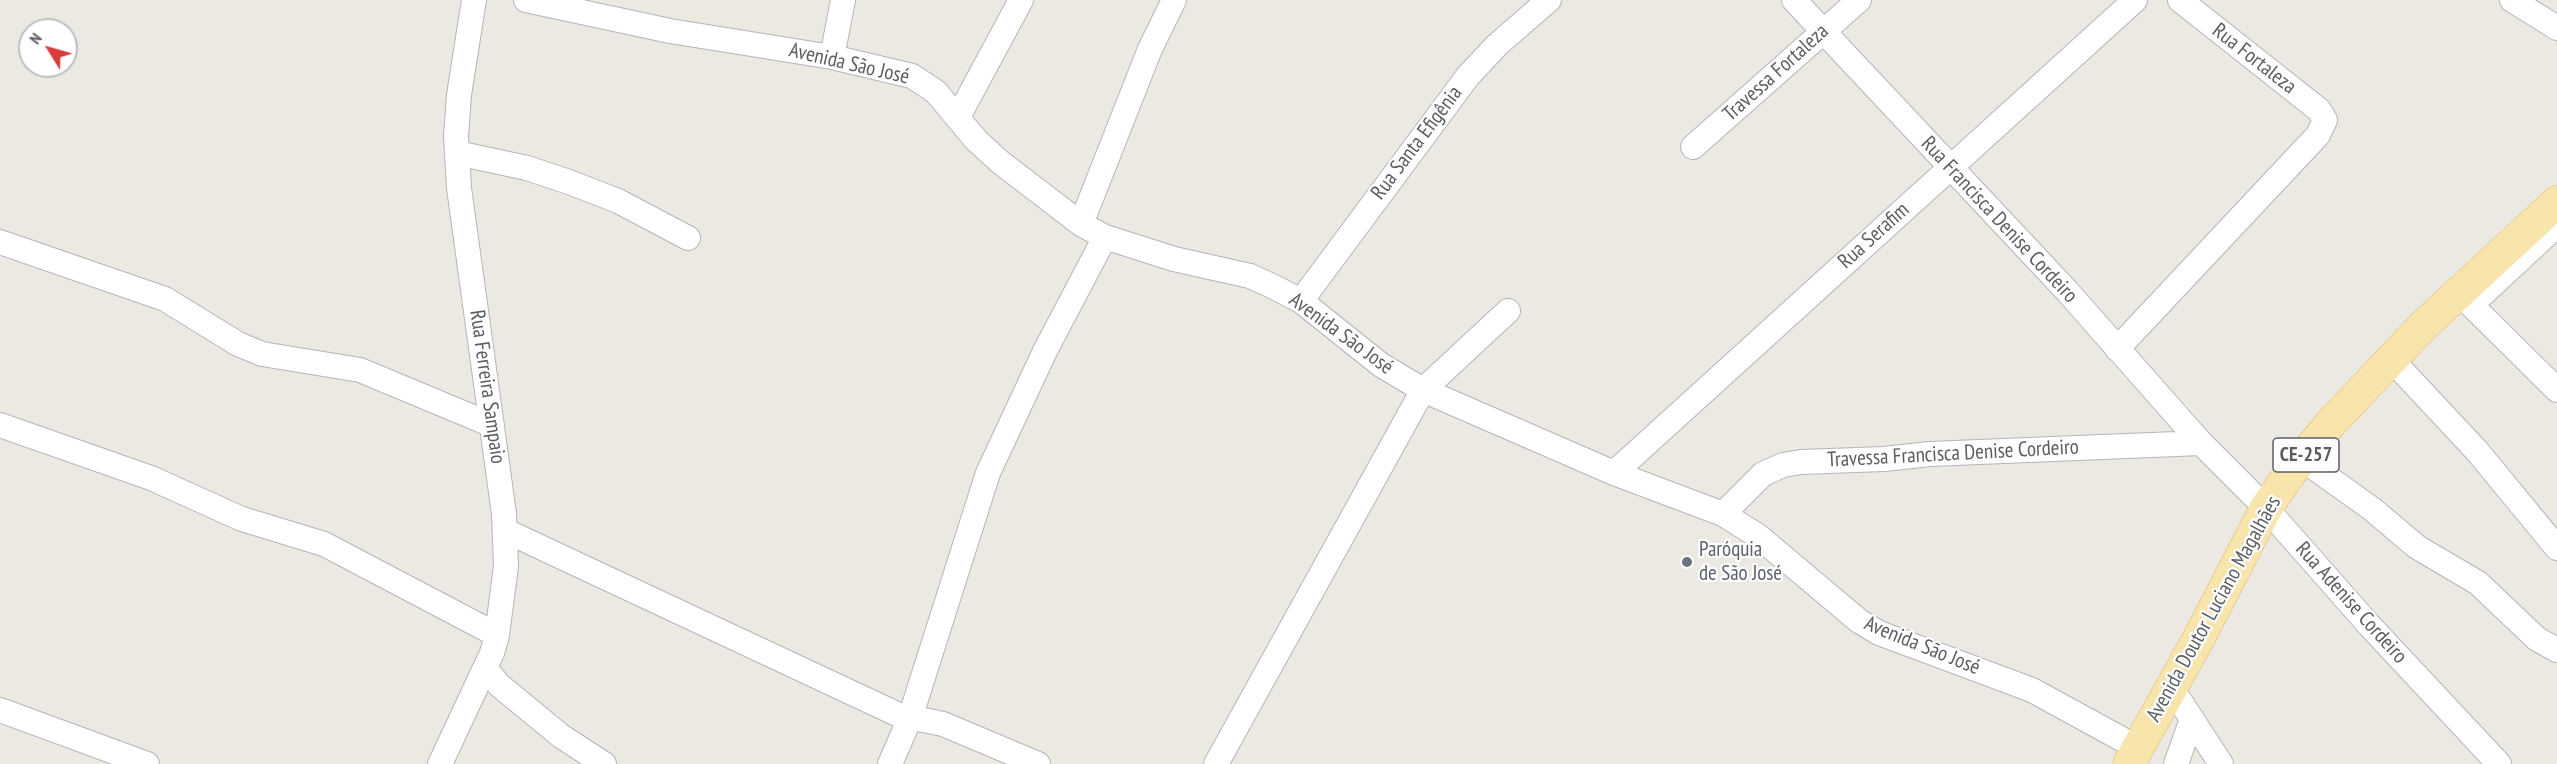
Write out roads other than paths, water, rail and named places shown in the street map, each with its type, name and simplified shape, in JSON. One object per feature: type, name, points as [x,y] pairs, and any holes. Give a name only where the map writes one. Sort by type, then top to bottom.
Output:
[{"type":"main road","name":"Avenida Doutor Luciano Magalhães","points":[[2133,756],[2265,508],[2302,459],[2331,423],[2391,359],[2465,299],[2557,202]]},
{"type":"street","name":"Rua Ferreira Sampaio","points":[[440,764],[486,669],[497,635],[506,566],[506,531],[464,234],[457,153],[459,95],[474,0]]},
{"type":"street","name":"Avenida São José","points":[[526,0],[670,31],[832,57],[912,76],[936,92],[976,140],[1000,162],[1080,224],[1105,237],[1174,259],[1250,276],[1300,301],[1380,365],[1423,390],[1614,473],[1723,514],[1758,536],[1858,621],[1880,633],[2032,690],[2133,756]]},
{"type":"street","points":[[832,57],[843,0]]},
{"type":"street","points":[[958,117],[1021,0]]},
{"type":"street","points":[[1080,224],[1150,49],[1174,0]]},
{"type":"street","name":"Rua Santa Efigênia","points":[[1300,301],[1468,76],[1497,45],[1549,0]]},
{"type":"street","name":"Rua Francisca Denise Cordeiro","points":[[1794,0],[2067,291],[2201,443]]},
{"type":"street","name":"Travessa Fortaleza","points":[[1693,147],[1859,0]]},
{"type":"street","name":"Rua Serafim","points":[[1614,473],[2135,0]]},
{"type":"street","name":"Rua Fortaleza","points":[[2117,349],[2318,135],[2325,120],[2319,110],[2180,0]]},
{"type":"street","points":[[2512,0],[2557,28]]},
{"type":"street","points":[[457,153],[527,168],[569,182],[618,201],[688,238]]},
{"type":"street","points":[[2557,225],[2465,299],[2557,390]]},
{"type":"street","points":[[890,764],[910,718],[988,473],[1040,361],[1105,237]]},
{"type":"street","points":[[0,242],[165,299],[238,344],[262,354],[360,370],[492,425]]},
{"type":"street","points":[[1216,764],[1423,390],[1508,311]]},
{"type":"street","points":[[2391,359],[2477,451],[2557,548]]},
{"type":"street","points":[[0,425],[151,478],[242,519],[324,544],[497,635]]},
{"type":"street","name":"Rua Adenise Cordeiro","points":[[2201,443],[2265,508],[2369,625],[2499,764]]},
{"type":"street","name":"Travessa Francisca Denise Cordeiro","points":[[1723,514],[1763,474],[1783,465],[1801,462],[1884,459],[1929,453],[2201,443]]},
{"type":"street","points":[[2302,459],[2417,547],[2478,584],[2537,639],[2557,650]]},
{"type":"street","points":[[506,531],[910,718],[943,724],[1038,764]]},
{"type":"street","points":[[486,669],[499,685],[561,736],[604,764]]},
{"type":"street","points":[[2171,687],[2221,764]]},
{"type":"street","points":[[0,710],[147,764]]},
{"type":"street","points":[[2175,763],[2192,719]]},
{"type":"place","name":"Paróquia de São José","points":[[1687,562]]}]
